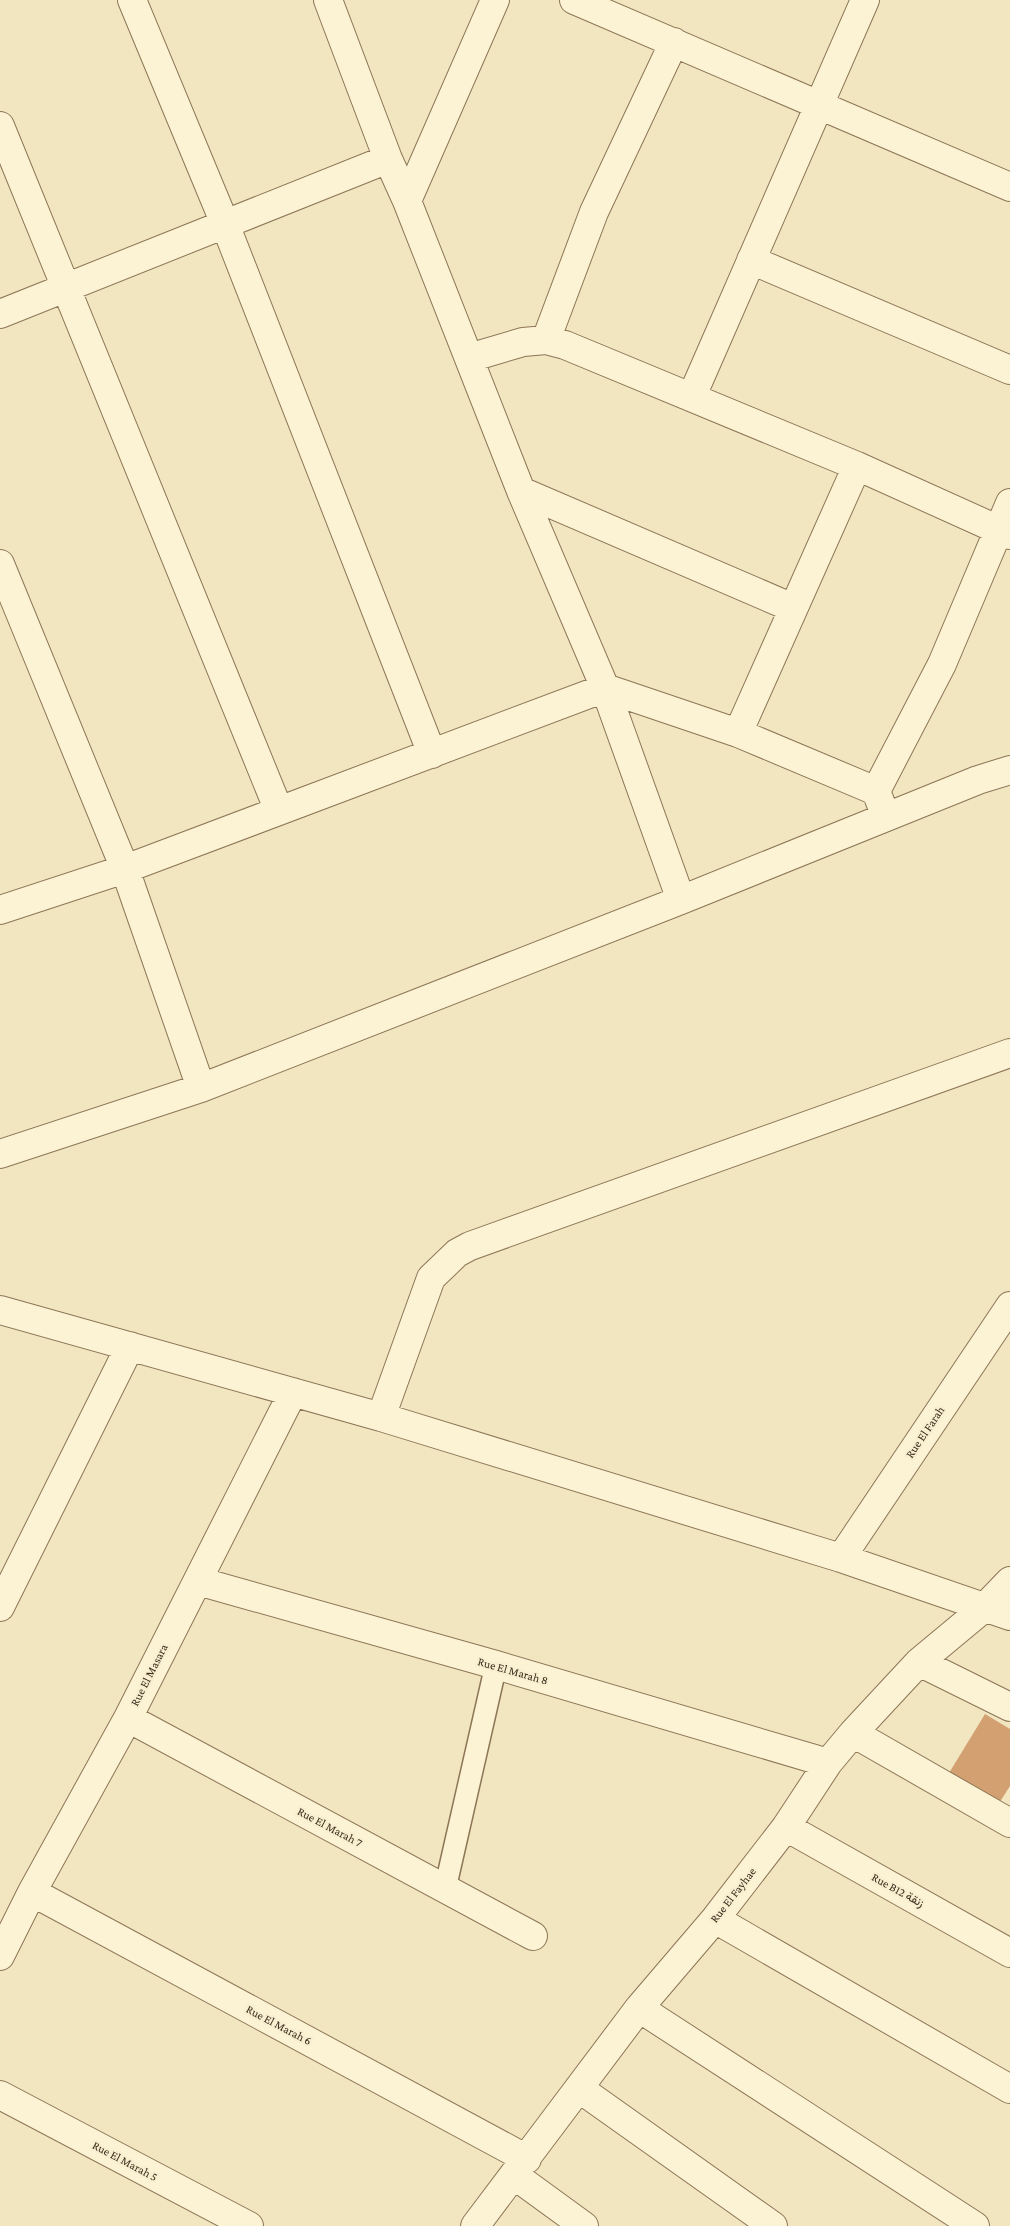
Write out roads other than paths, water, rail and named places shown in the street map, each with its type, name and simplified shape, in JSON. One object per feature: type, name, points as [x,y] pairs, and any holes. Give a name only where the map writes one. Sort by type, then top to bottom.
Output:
[{"type":"street","points":[[132,0],[225,224],[432,754]]},
{"type":"street","points":[[328,0],[388,159],[407,201],[521,491],[605,688],[681,900]]},
{"type":"street","points":[[407,201],[495,0]]},
{"type":"street","points":[[574,0],[1010,187]]},
{"type":"street","points":[[692,396],[864,0]]},
{"type":"street","points":[[546,340],[594,212],[674,42]]},
{"type":"street","points":[[0,126],[279,811]]},
{"type":"street","points":[[0,314],[388,159]]},
{"type":"street","points":[[751,260],[1010,370]]},
{"type":"street","points":[[469,358],[522,342],[546,340],[565,345],[692,396],[856,466],[1004,533]]},
{"type":"street","points":[[738,733],[856,466]]},
{"type":"street","points":[[521,491],[794,608]]},
{"type":"street","points":[[876,792],[942,664],[1004,533],[1010,503]]},
{"type":"street","points":[[0,564],[124,869],[201,1088]]},
{"type":"street","points":[[0,910],[124,869],[605,688],[738,733],[876,792],[886,817]]},
{"type":"street","points":[[0,1154],[201,1088],[681,900],[978,780],[1010,770]]},
{"type":"street","points":[[381,1417],[431,1278],[457,1253],[470,1246],[1010,1053]]},
{"type":"street","name":"Rue El Farah","points":[[841,1558],[1010,1306]]},
{"type":"street","points":[[0,1310],[381,1417],[841,1558],[1010,1616]]},
{"type":"street","points":[[0,1607],[130,1346]]},
{"type":"street","name":"Rue El Masara","points":[[0,1956],[32,1892],[128,1718],[293,1392]]},
{"type":"street","name":"Rue El Marah 8","points":[[198,1581],[496,1665],[828,1763]]},
{"type":"street","name":"Rue El Fayhae","points":[[475,2226],[580,2089],[639,2008],[715,1919],[786,1827],[828,1763],[919,1662],[984,1608],[1010,1581]]},
{"type":"street","points":[[919,1662],[1010,1707]]},
{"type":"street","name":"Rue El Marah 7","points":[[128,1718],[533,1936]]},
{"type":"street","points":[[853,1734],[1010,1823]]},
{"type":"street","name":"Rue B12 زنقة","points":[[786,1827],[1010,1953]]},
{"type":"street","name":"Rue El Marah 6","points":[[32,1892],[520,2167],[584,2226]]},
{"type":"street","points":[[715,1919],[1010,2089]]},
{"type":"street","points":[[639,2008],[975,2226]]},
{"type":"street","points":[[580,2089],[773,2226]]},
{"type":"street","name":"Rue El Marah 5","points":[[0,2095],[249,2226]]},
{"type":"lane","points":[[445,1889],[496,1665]]}]
